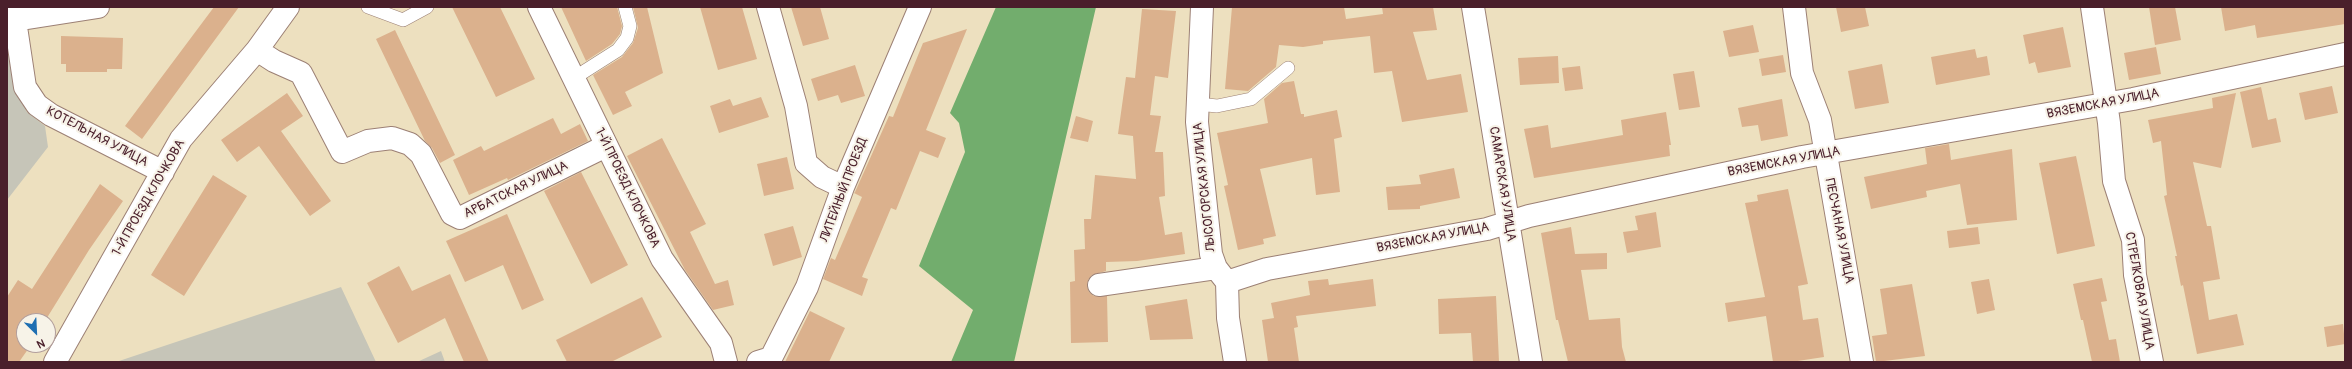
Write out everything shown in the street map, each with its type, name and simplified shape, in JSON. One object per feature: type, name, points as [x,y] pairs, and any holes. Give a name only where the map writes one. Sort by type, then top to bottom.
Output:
[{"type":"street","points":[[14,13],[98,7]]},
{"type":"street","name":"1-Й ПРОЕЗД КЛОЧКОВА","points":[[55,362],[181,139],[257,50],[288,7]]},
{"type":"street","name":"1-Й ПРОЕЗД КЛОЧКОВА","points":[[539,7],[662,259],[721,343],[726,362]]},
{"type":"street","points":[[768,7],[796,106],[806,163],[822,177],[843,186]]},
{"type":"street","name":"ЛИТЕЙНЫЙ ПРОЕЗД","points":[[758,362],[771,358],[807,287],[843,186],[920,7]]},
{"type":"street","name":"ЛЫСОГОРСКАЯ УЛИЦА","points":[[1202,7],[1197,122],[1211,254],[1222,275],[1235,362]]},
{"type":"street","name":"САМАРСКАЯ УЛИЦА","points":[[1473,7],[1531,362]]},
{"type":"street","name":"ПЕСЧАНАЯ УЛИЦА","points":[[1794,7],[1802,74],[1820,120],[1862,362]]},
{"type":"street","name":"СТРЕЛКОВАЯ УЛИЦА","points":[[2092,7],[2107,104],[2114,181],[2133,240],[2135,275],[2152,362]]},
{"type":"street","name":"КОТЕЛЬНАЯ УЛИЦА","points":[[14,13],[25,88],[37,105],[52,115],[163,172]]},
{"type":"street","name":"АРБАТСКАЯ УЛИЦА","points":[[257,50],[274,61],[301,73],[342,152],[368,141],[392,138],[410,144],[421,154],[452,214],[460,218],[606,146]]},
{"type":"street","name":"ВЯЗЕМСКАЯ УЛИЦА","points":[[1099,285],[1222,275],[1267,269],[1487,229],[1509,221],[1826,153],[2107,104],[2345,54]]},
{"type":"lane","points":[[368,7],[403,20],[427,7]]},
{"type":"lane","points":[[574,78],[618,50],[627,38],[630,26],[625,7]]},
{"type":"lane","points":[[1198,104],[1217,106],[1251,99],[1288,68]]},
{"type":"shaded area","points":[[7,12],[17,91],[27,112],[45,126],[48,147],[7,200]]},
{"type":"shaded area","points":[[341,287],[376,362],[116,362]]},
{"type":"shaded area","points":[[441,351],[445,362],[417,362]]},
{"type":"green space","points":[[996,7],[1096,7],[1014,362],[951,362],[973,310],[919,266],[965,152],[959,123],[950,113]]},
{"type":"building","points":[[214,7],[239,7],[142,139],[125,126]]},
{"type":"building","points":[[452,7],[500,7],[535,79],[496,97]]},
{"type":"building","points":[[561,7],[617,7],[622,26],[620,34],[612,44],[586,61]]},
{"type":"building","points":[[633,7],[647,7],[663,73],[625,92],[632,106],[613,115],[593,75],[622,57],[633,43],[638,28]]},
{"type":"building","points":[[700,7],[742,7],[757,59],[718,70]]},
{"type":"building","points":[[791,7],[820,7],[829,39],[803,46]]},
{"type":"building","points":[[1232,7],[1344,7],[1346,19],[1383,14],[1382,7],[1433,7],[1437,30],[1413,32],[1427,80],[1461,74],[1468,112],[1402,122],[1392,71],[1374,73],[1370,36],[1323,41],[1323,44],[1303,47],[1279,45],[1276,67],[1248,91],[1225,89]]},
{"type":"building","points":[[1836,7],[1865,7],[1869,26],[1841,32]]},
{"type":"building","points":[[2149,7],[2175,7],[2181,40],[2155,45]]},
{"type":"building","points":[[2221,7],[2345,7],[2345,24],[2257,38],[2255,25],[2225,31]]},
{"type":"building","points":[[1142,9],[1176,11],[1168,78],[1155,76],[1150,115],[1161,116],[1155,152],[1163,152],[1165,196],[1159,197],[1165,235],[1182,232],[1185,254],[1137,261],[1106,262],[1106,271],[1092,275],[1088,280],[1087,286],[1089,292],[1094,296],[1107,296],[1108,342],[1071,343],[1070,282],[1075,281],[1074,250],[1085,249],[1084,219],[1091,219],[1095,175],[1136,179],[1133,136],[1118,134],[1126,77],[1135,78]]},
{"type":"building","points":[[1753,25],[1759,52],[1729,57],[1723,31]]},
{"type":"building","points":[[2063,27],[2071,67],[2038,73],[2035,62],[2029,64],[2023,35]]},
{"type":"building","points":[[967,29],[926,130],[946,138],[938,158],[920,151],[896,210],[891,208],[862,277],[868,279],[862,296],[823,279],[831,258],[835,260],[862,197],[854,193],[889,116],[893,117],[923,43]]},
{"type":"building","points":[[395,30],[455,155],[440,163],[432,148],[425,141],[376,39]]},
{"type":"building","points":[[61,36],[123,38],[122,69],[107,69],[107,72],[66,72],[66,64],[61,64]]},
{"type":"building","points":[[2156,47],[2161,74],[2129,80],[2124,53]]},
{"type":"building","points":[[1975,49],[1977,58],[1987,56],[1990,75],[1936,85],[1931,57]]},
{"type":"building","points":[[1783,55],[1786,72],[1762,76],[1759,59]]},
{"type":"building","points":[[1558,56],[1559,83],[1520,85],[1518,58]]},
{"type":"building","points":[[1882,64],[1889,103],[1855,109],[1848,71]]},
{"type":"building","points":[[855,65],[865,96],[841,103],[838,95],[818,101],[811,79]]},
{"type":"building","points":[[1580,66],[1583,89],[1565,91],[1562,68]]},
{"type":"building","points":[[1694,71],[1700,107],[1679,110],[1673,74]]},
{"type":"building","points":[[1294,81],[1301,114],[1304,114],[1304,117],[1337,110],[1342,137],[1334,139],[1340,192],[1316,195],[1312,158],[1260,169],[1276,236],[1263,239],[1264,244],[1238,250],[1224,186],[1228,185],[1217,133],[1268,123],[1264,99],[1282,83]]},
{"type":"building","points":[[2332,86],[2338,113],[2305,120],[2299,93]]},
{"type":"building","points":[[2261,87],[2268,120],[2276,118],[2281,142],[2252,148],[2240,92]]},
{"type":"building","points":[[287,93],[303,116],[281,131],[331,201],[310,216],[259,146],[237,162],[221,140]]},
{"type":"building","points":[[2236,93],[2221,168],[2193,162],[2207,226],[2211,226],[2220,279],[2203,282],[2209,320],[2237,314],[2244,345],[2197,354],[2183,285],[2181,286],[2175,256],[2177,256],[2164,196],[2167,195],[2161,141],[2153,143],[2148,120],[2213,108],[2212,98]]},
{"type":"building","points":[[761,97],[769,117],[719,133],[710,106],[730,99],[733,106]]},
{"type":"building","points":[[1782,99],[1788,136],[1761,141],[1758,125],[1742,127],[1738,108]]},
{"type":"building","points":[[1666,112],[1671,145],[1669,145],[1670,156],[1534,178],[1524,129],[1548,125],[1551,148],[1623,135],[1621,120]]},
{"type":"building","points":[[1076,116],[1093,121],[1088,142],[1070,138]]},
{"type":"building","points":[[553,118],[561,134],[580,124],[588,141],[508,180],[507,178],[469,195],[453,160],[481,146],[484,151]]},
{"type":"building","points":[[662,138],[706,224],[690,232],[715,284],[728,280],[734,305],[713,310],[685,270],[627,156]]},
{"type":"building","points":[[1949,144],[1951,160],[2012,149],[2017,220],[1967,225],[1960,184],[1926,191],[1927,197],[1871,209],[1864,177],[1927,164],[1925,148]]},
{"type":"building","points":[[2076,156],[2095,246],[2057,254],[2039,163]]},
{"type":"building","points":[[787,157],[794,189],[764,196],[757,164]]},
{"type":"building","points":[[1454,168],[1460,198],[1420,206],[1420,209],[1388,210],[1386,187],[1421,184],[1419,175]]},
{"type":"building","points":[[581,172],[628,265],[591,284],[544,191]]},
{"type":"building","points":[[213,175],[247,196],[184,296],[151,275]]},
{"type":"building","points":[[100,184],[123,201],[89,250],[50,313],[16,313],[16,353],[25,353],[19,362],[7,362],[7,297],[18,280],[32,289]]},
{"type":"building","points":[[1788,189],[1808,284],[1798,286],[1803,320],[1818,318],[1824,357],[1791,362],[1773,362],[1766,316],[1728,322],[1725,303],[1765,297],[1745,203],[1758,201],[1757,195]]},
{"type":"building","points":[[1656,212],[1661,247],[1627,253],[1623,232],[1638,230],[1635,216]]},
{"type":"building","points":[[507,214],[544,300],[522,310],[503,265],[465,282],[446,241]]},
{"type":"building","points":[[793,226],[802,257],[773,266],[764,234]]},
{"type":"building","points":[[1571,227],[1575,254],[1607,253],[1607,269],[1581,270],[1589,320],[1620,318],[1622,347],[1626,362],[1568,362],[1558,320],[1556,320],[1541,233]]},
{"type":"building","points":[[1978,227],[1980,244],[1949,248],[1947,231]]},
{"type":"building","points":[[399,266],[412,291],[450,274],[489,362],[464,362],[445,318],[398,343],[367,283]]},
{"type":"building","points":[[2102,278],[2107,301],[2101,302],[2109,340],[2116,339],[2120,362],[2092,362],[2073,284]]},
{"type":"building","points":[[1328,279],[1329,285],[1373,279],[1376,306],[1296,316],[1298,327],[1294,328],[1299,362],[1268,362],[1262,320],[1274,318],[1271,303],[1310,295],[1308,281]]},
{"type":"building","points":[[1989,279],[1995,310],[1977,314],[1971,282]]},
{"type":"building","points":[[1912,284],[1925,356],[1876,362],[1872,336],[1887,334],[1880,289]]},
{"type":"building","points":[[1496,296],[1499,362],[1473,362],[1471,333],[1439,334],[1438,299]]},
{"type":"building","points":[[642,297],[662,337],[611,362],[567,362],[556,340]]},
{"type":"building","points":[[1187,299],[1193,339],[1150,340],[1145,306]]},
{"type":"building","points":[[810,311],[845,328],[829,362],[785,362]]},
{"type":"building","points":[[2343,324],[2345,344],[2327,347],[2324,327]]}]
